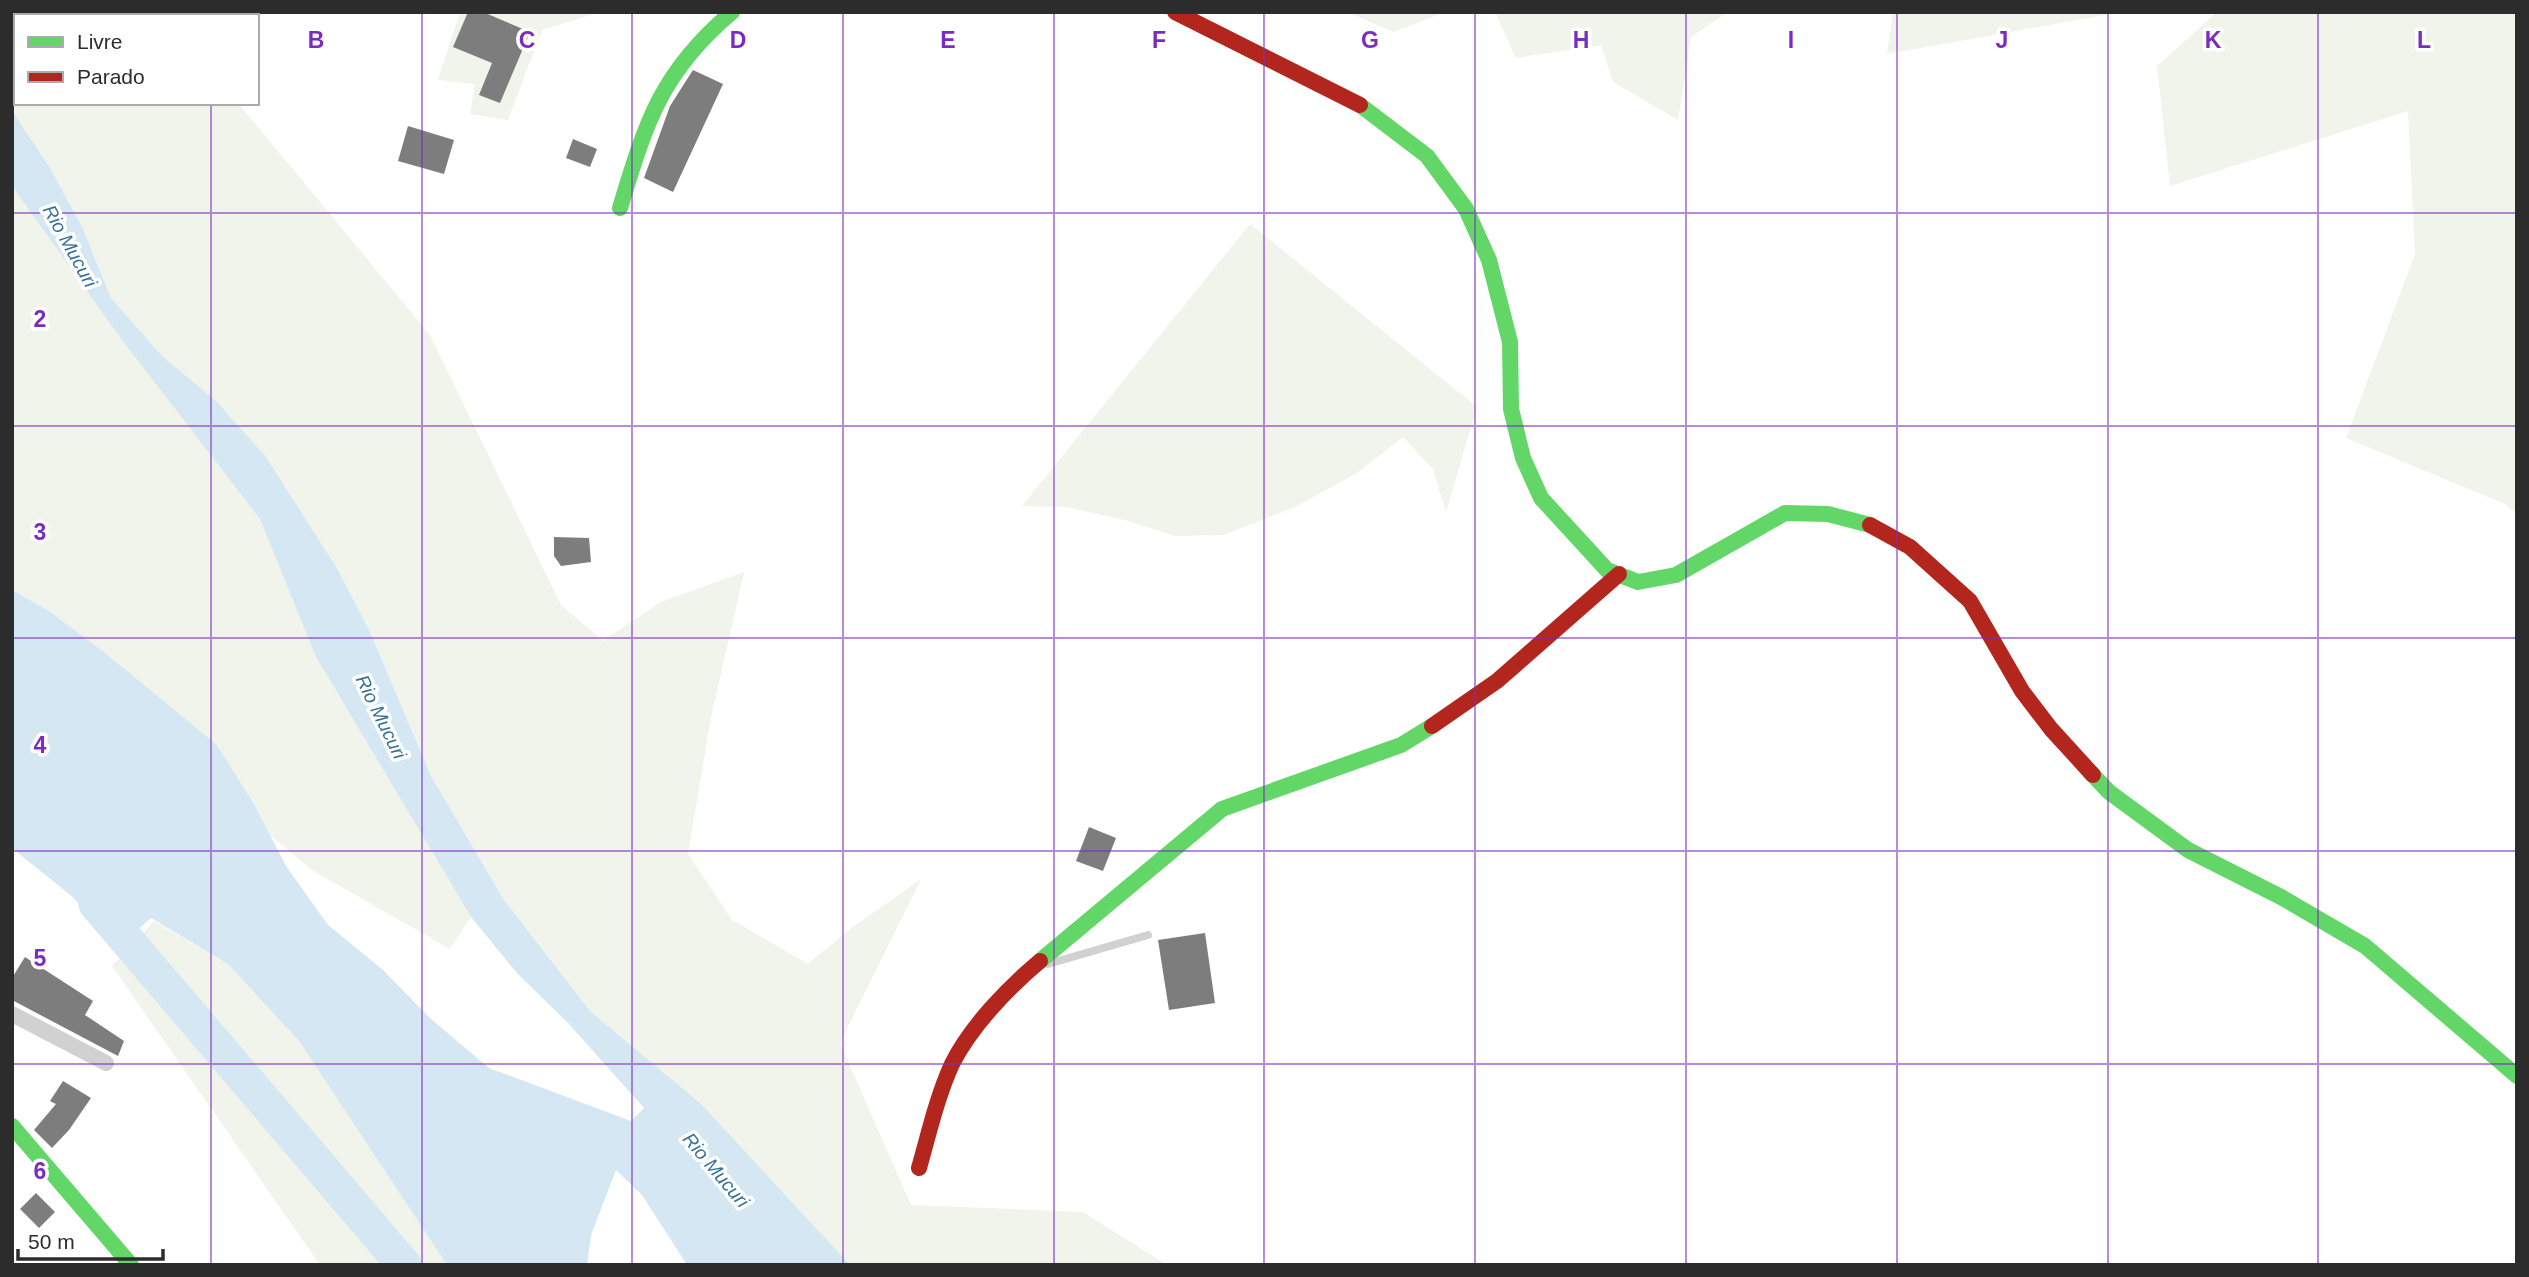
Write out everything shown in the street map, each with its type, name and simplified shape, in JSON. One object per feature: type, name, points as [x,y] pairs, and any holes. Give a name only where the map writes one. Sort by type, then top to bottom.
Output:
[{"type":"street","points":[[620,208],[647,122],[662,86],[688,52],[732,12]]},
{"type":"street","points":[[1175,12],[1367,108],[1427,156],[1466,209],[1489,260],[1510,342],[1511,409],[1523,458],[1541,498],[1579,543],[1607,570],[1638,582],[1676,575],[1785,513],[1828,514],[1867,523],[1910,547],[1970,601],[2022,691],[2051,729],[2109,792],[2188,850],[2281,897],[2365,946],[2517,1076]]},
{"type":"street","points":[[919,1168],[937,1104],[953,1063],[973,1031],[1032,968],[1222,809],[1401,745],[1458,711],[1497,681],[1619,574]]},
{"type":"street","points":[[12,1014],[106,1063]]},
{"type":"street","points":[[12,1126],[131,1265]]},
{"type":"lane","points":[[1032,968],[1148,935]]},
{"type":"shaded area","points":[[12,12],[162,12],[164,14],[14,14],[14,105],[240,105],[430,335],[561,605],[603,641],[661,602],[744,572],[710,722],[688,854],[732,920],[808,964],[849,930],[921,879],[840,1043],[911,1205],[1083,1212],[1167,1265],[843,1265],[644,1056],[590,1011],[504,900],[431,776],[370,632],[338,570],[266,457],[216,402],[162,356],[111,298],[83,229],[12,112]]},
{"type":"shaded area","points":[[460,12],[600,12],[542,30],[508,120],[470,114],[475,84],[438,80]]},
{"type":"shaded area","points":[[1347,12],[1445,12],[1394,32]]},
{"type":"shaded area","points":[[1495,12],[1728,12],[1691,37],[1678,120],[1613,82],[1601,45],[1516,58]]},
{"type":"shaded area","points":[[1893,12],[2122,12],[1887,54]]},
{"type":"shaded area","points":[[2217,12],[2517,12],[2517,514],[2505,504],[2346,438],[2415,254],[2408,111],[2170,186],[2157,66]]},
{"type":"shaded area","points":[[12,186],[118,334],[260,519],[316,657],[471,917],[450,949],[312,870],[270,835],[216,744],[104,652],[49,611],[12,590]]},
{"type":"shaded area","points":[[1250,224],[1477,407],[1446,512],[1433,469],[1403,437],[1357,473],[1295,507],[1223,535],[1175,536],[1125,520],[1066,507],[1022,506]]},
{"type":"shaded area","points":[[154,921],[228,964],[299,1041],[447,1265],[320,1265],[112,966]]},
{"type":"water","points":[[12,111],[50,168],[83,229],[111,298],[162,356],[216,401],[266,457],[338,570],[370,632],[431,776],[504,900],[590,1011],[701,1104],[850,1265],[687,1265],[642,1195],[616,1170],[591,1235],[587,1265],[447,1265],[299,1041],[228,964],[151,918],[122,944],[69,894],[12,848],[12,590],[49,611],[104,652],[216,744],[254,804],[286,866],[328,925],[382,969],[431,1019],[489,1068],[631,1121],[644,1108],[568,1023],[517,973],[471,917],[316,657],[260,519],[122,340],[12,186]]},
{"type":"building","points":[[468,12],[483,12],[530,32],[500,103],[479,95],[492,63],[453,47]]},
{"type":"building","points":[[693,70],[723,84],[673,192],[644,178],[670,106]]},
{"type":"building","points":[[408,126],[454,140],[444,174],[398,161]]},
{"type":"building","points":[[573,139],[597,149],[590,167],[566,158]]},
{"type":"building","points":[[554,537],[589,538],[591,562],[561,566],[554,556]]},
{"type":"building","points":[[1089,827],[1116,838],[1103,871],[1076,861]]},
{"type":"building","points":[[1205,933],[1215,1003],[1169,1010],[1158,940]]},
{"type":"building","points":[[25,957],[93,1001],[85,1015],[124,1041],[118,1056],[12,1000],[12,978]]},
{"type":"building","points":[[63,1081],[91,1098],[69,1130],[52,1148],[34,1130],[56,1104],[50,1101]]},
{"type":"building","points":[[36,1193],[55,1212],[39,1228],[20,1209]]},
{"type":"waterway","name":"Rio Mucuri","points":[[96,904],[404,1265]]},
{"type":"traffic: fast","points":[[620,208],[638,150],[659,100],[688,56],[732,12]]},
{"type":"traffic: fast","points":[[1360,105],[1427,156],[1466,209],[1489,260],[1510,342],[1511,409],[1523,458],[1541,498],[1607,570],[1638,582],[1676,575],[1785,513],[1828,514],[1870,525]]},
{"type":"traffic: fast","points":[[1040,961],[1222,809],[1401,745],[1432,726]]},
{"type":"traffic: fast","points":[[2093,775],[2109,792],[2188,850],[2281,897],[2365,946],[2517,1076]]},
{"type":"traffic: fast","points":[[12,1126],[131,1265]]},
{"type":"traffic: jam","points":[[1175,12],[1360,105]]},
{"type":"traffic: jam","points":[[1870,525],[1910,547],[1970,601],[2022,691],[2051,729],[2093,775]]},
{"type":"traffic: jam","points":[[1432,726],[1497,681],[1619,574]]},
{"type":"traffic: jam","points":[[919,1168],[942,1089],[960,1050],[991,1008],[1040,961]]}]
